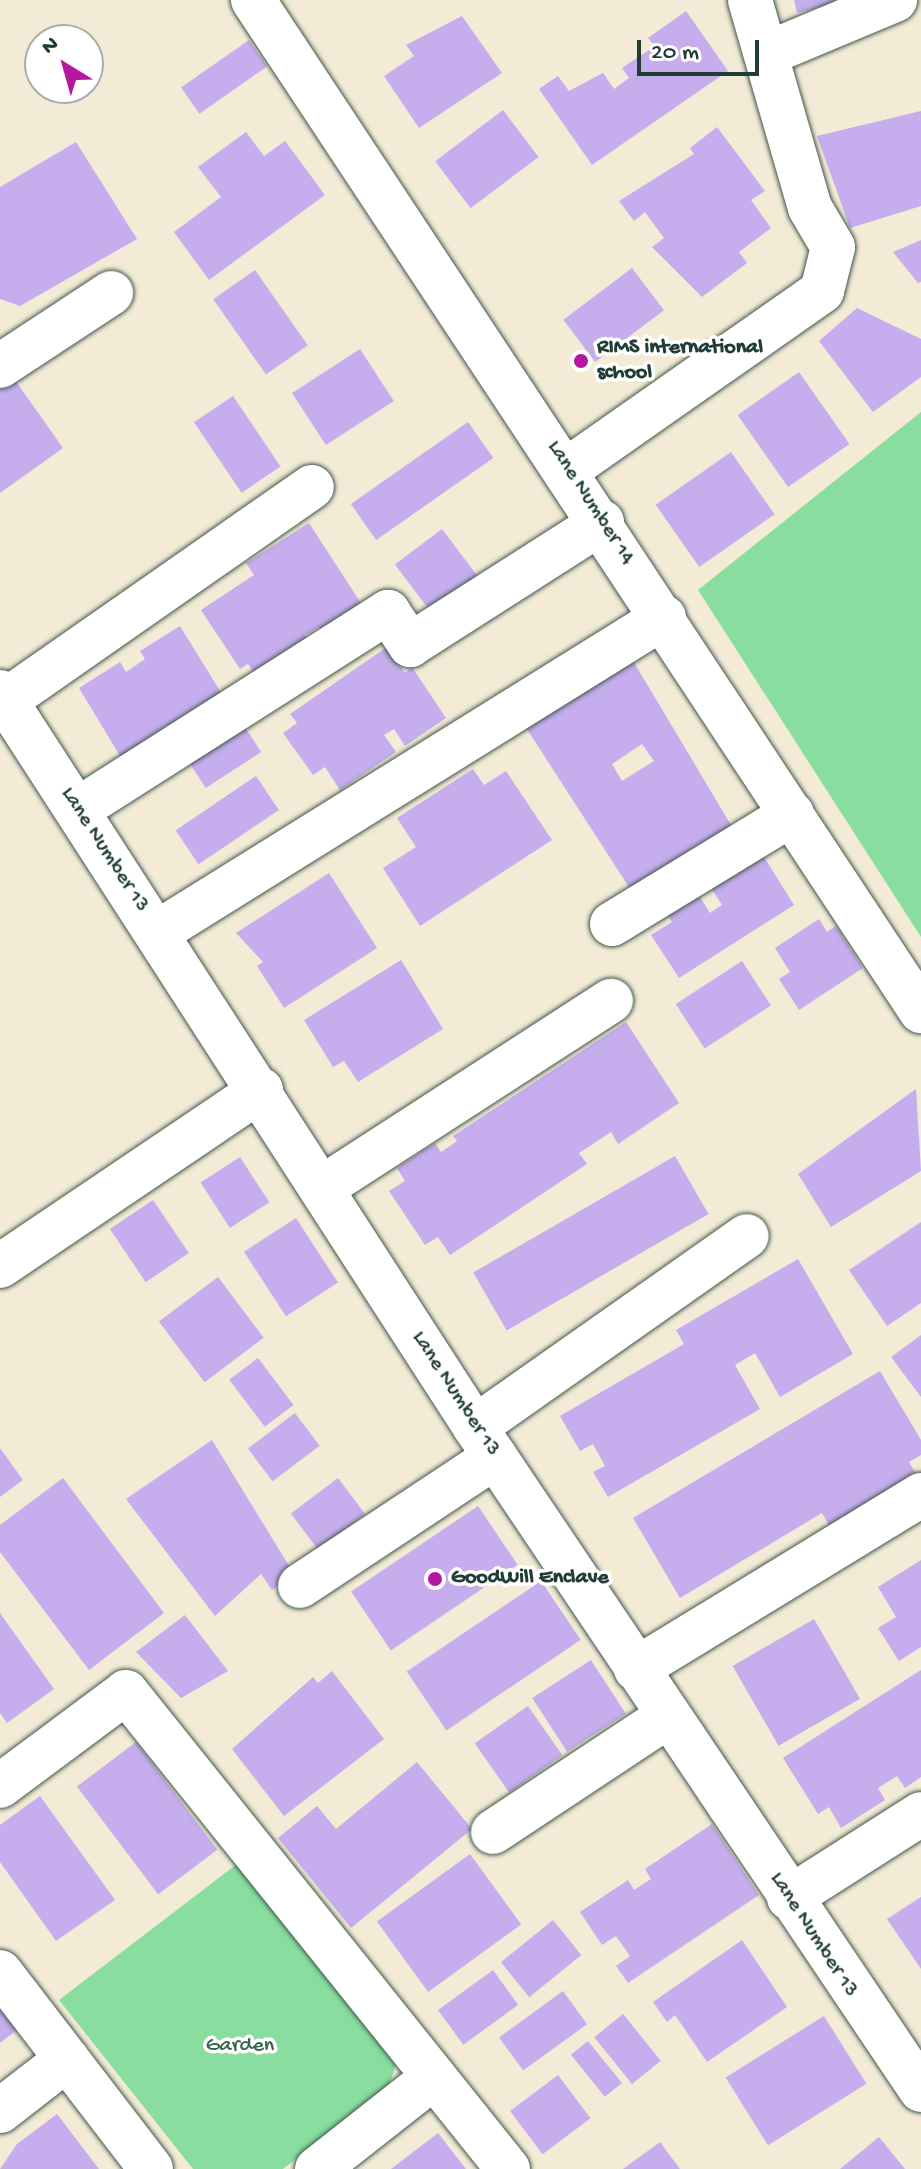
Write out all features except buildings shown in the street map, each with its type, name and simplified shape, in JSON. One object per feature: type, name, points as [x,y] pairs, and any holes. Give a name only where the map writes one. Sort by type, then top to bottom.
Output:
[{"type":"street","name":"Lane Number 14","points":[[253,0],[568,469],[921,1011]]},
{"type":"street","points":[[568,469],[822,291],[833,247],[810,208],[750,0]]},
{"type":"street","points":[[766,54],[895,0]]},
{"type":"street","points":[[0,366],[111,293]]},
{"type":"street","points":[[3,696],[312,487]]},
{"type":"street","points":[[77,810],[388,612],[410,645],[602,522]]},
{"type":"street","points":[[158,932],[664,617]]},
{"type":"street","name":"Lane Number 13","points":[[3,696],[261,1090],[485,1442],[921,2090]]},
{"type":"street","points":[[612,924],[792,814]]},
{"type":"street","points":[[323,1187],[611,1001]]},
{"type":"street","points":[[5,1251],[261,1090]]},
{"type":"street","points":[[300,1586],[747,1236]]},
{"type":"street","points":[[636,1669],[921,1495]]},
{"type":"street","points":[[0,1786],[126,1692],[508,2169]]},
{"type":"street","points":[[493,1832],[668,1716]]},
{"type":"street","points":[[789,1898],[921,1814]]},
{"type":"street","points":[[0,1972],[151,2169]]},
{"type":"street","points":[[0,2111],[67,2059]]},
{"type":"street","points":[[317,2169],[434,2077]]},
{"type":"green space","points":[[921,412],[921,937],[698,590]]},
{"type":"green space","name":"Garden","points":[[237,1864],[397,2062],[388,2088],[283,2169],[193,2169],[59,2000]]},
{"type":"place","name":"RIMS international school","points":[[581,361]]},
{"type":"place","name":"GoodWill Enclave","points":[[435,1579]]}]
